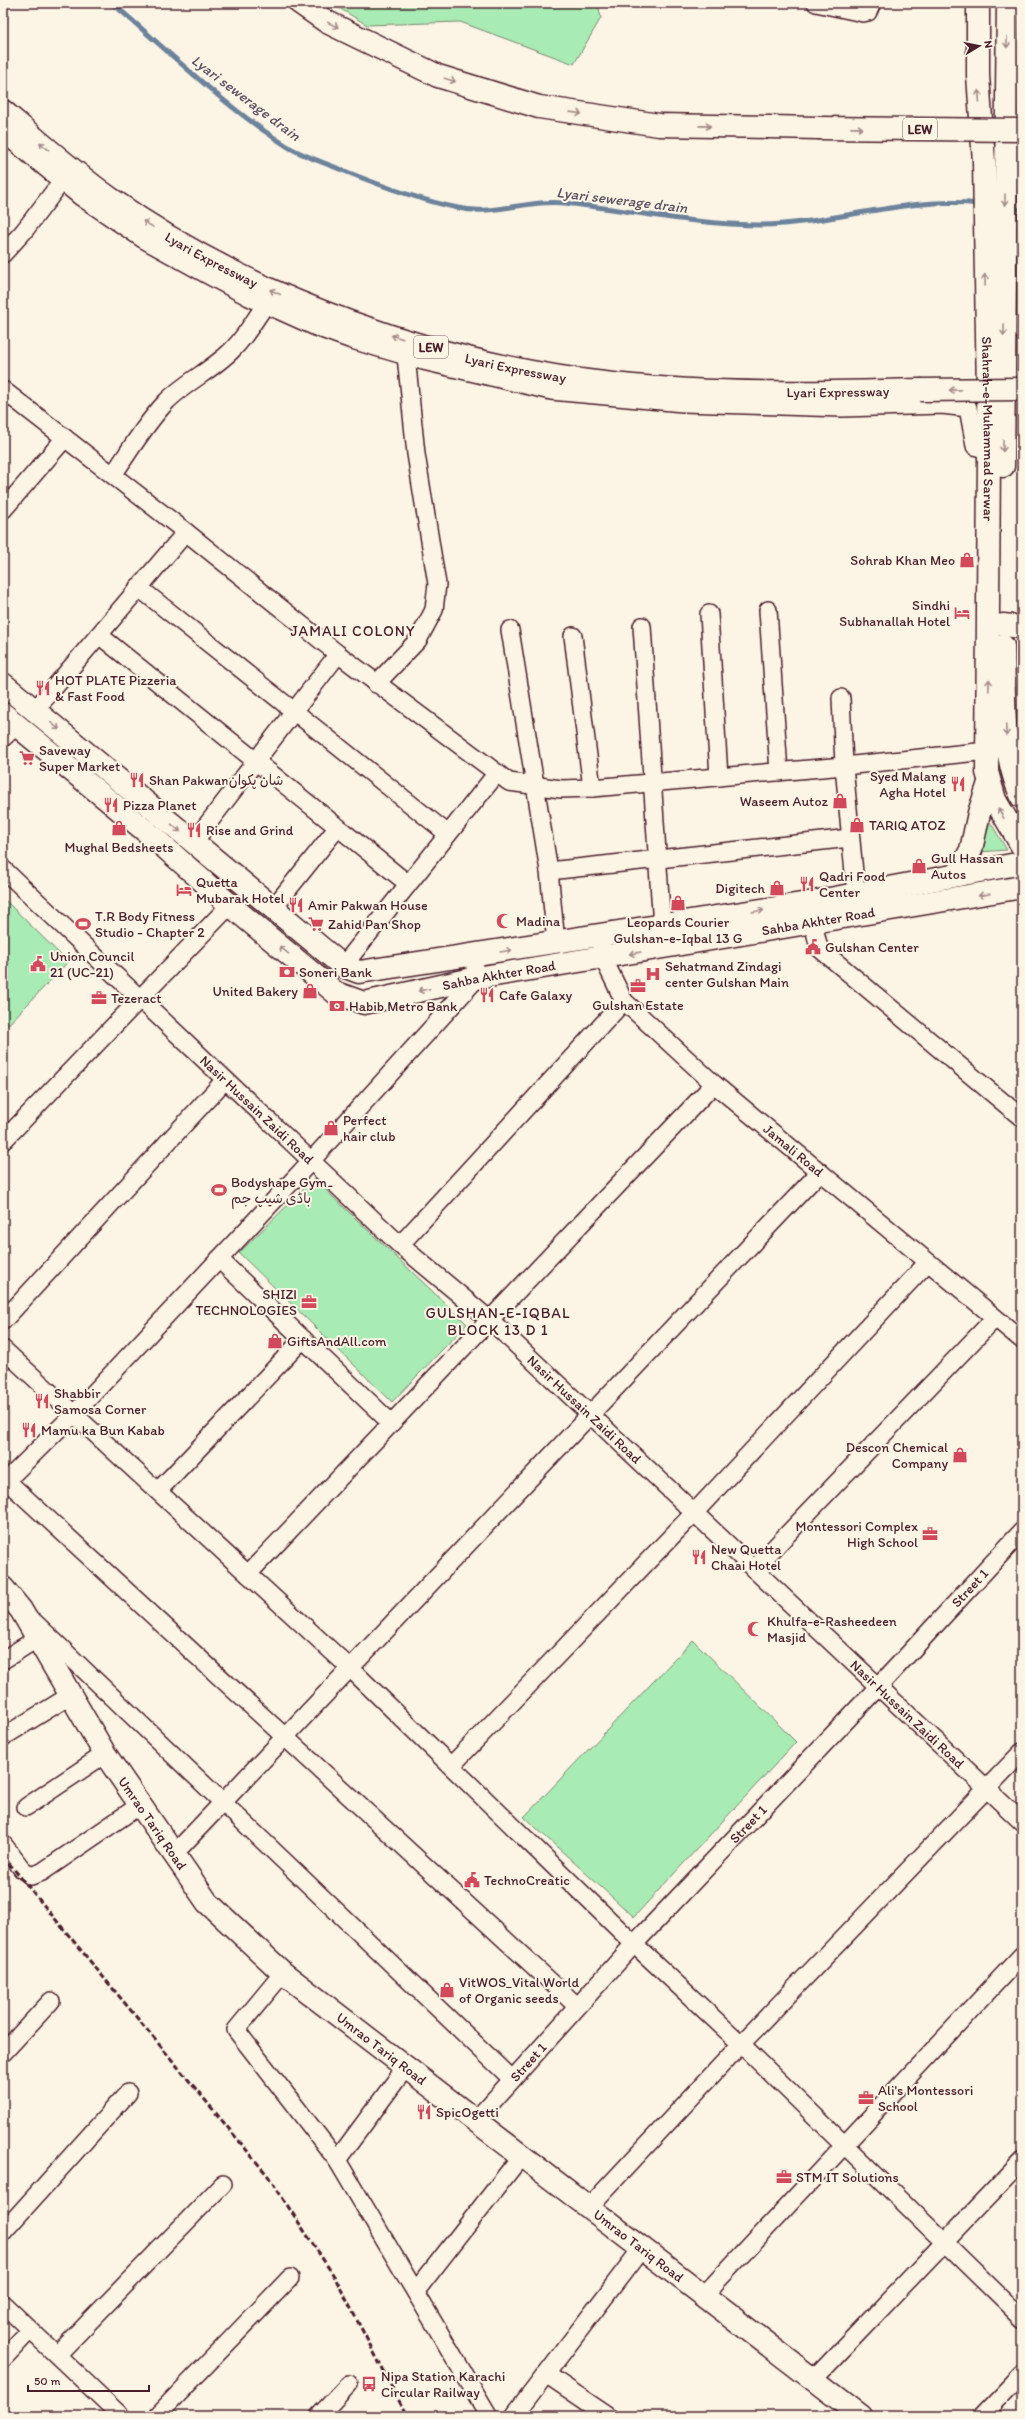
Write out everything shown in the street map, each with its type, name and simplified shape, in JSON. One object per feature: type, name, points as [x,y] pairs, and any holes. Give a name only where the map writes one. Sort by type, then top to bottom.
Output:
[{"type":"main road","name":"LEW","points":[[300,3],[327,22],[438,76],[539,108],[659,125],[1022,130]]},
{"type":"main road","name":"Shahrah-e-Muhammad Sarwar","points":[[978,3],[978,74],[994,162]]},
{"type":"main road","name":"Shahrah-e-Muhammad Sarwar","points":[[1008,3],[994,162],[995,405],[1012,626],[1008,757],[1014,780],[1022,797]]},
{"type":"main road","name":"Lyari Expressway","points":[[3,111],[110,199],[150,225],[234,272],[323,313],[467,357],[515,368],[588,380],[668,389],[814,393],[1022,389]]},
{"type":"main road","name":"Shahrah-e-Muhammad Sarwar","points":[[995,405],[989,451],[989,636],[987,750],[989,783],[1005,820],[1022,846]]},
{"type":"main road","name":"Sahba Akhter Road","points":[[3,684],[36,709],[193,843],[274,907],[344,966],[359,972],[662,927],[810,913],[1022,887]]},
{"type":"main road","name":"Sahba Akhter Road","points":[[8,726],[153,837],[230,905],[336,993],[364,1003],[477,978],[603,958],[810,913],[856,894],[1022,863]]},
{"type":"main road","points":[[956,875],[971,850],[979,813],[989,783]]},
{"type":"main road","name":"Umrao Tariq Road","points":[[3,1588],[21,1610],[105,1754],[207,1902],[283,1973],[861,2416]]},
{"type":"street","points":[[816,3],[863,13],[868,12],[872,3]]},
{"type":"street","points":[[3,133],[62,181],[143,239],[266,304],[352,340],[406,356],[551,391],[683,403],[842,408],[942,405],[968,408],[975,446],[989,451]]},
{"type":"street","points":[[3,254],[24,231],[62,181]]},
{"type":"street","points":[[112,475],[148,424],[166,402],[183,386],[216,364],[234,348],[266,304]]},
{"type":"street","points":[[376,684],[418,640],[434,610],[437,584],[416,454],[406,356]]},
{"type":"street","points":[[3,390],[186,532],[376,684],[509,782],[561,790],[592,788],[844,766],[987,750]]},
{"type":"street","points":[[3,510],[65,438]]},
{"type":"street","points":[[36,709],[186,532]]},
{"type":"street","points":[[138,587],[448,834]]},
{"type":"street","points":[[768,610],[779,772]]},
{"type":"street","points":[[708,614],[719,777]]},
{"type":"street","points":[[642,626],[662,927]]},
{"type":"street","points":[[510,630],[549,871],[556,943]]},
{"type":"street","points":[[99,635],[407,883]]},
{"type":"street","points":[[573,636],[592,788]]},
{"type":"street","points":[[193,843],[338,654]]},
{"type":"street","points":[[841,698],[844,766],[856,894]]},
{"type":"street","points":[[344,966],[407,883],[497,773]]},
{"type":"street","points":[[274,907],[338,827]]},
{"type":"street","points":[[549,871],[850,838]]},
{"type":"street","name":"Nasir Hussain Zaidi Road","points":[[3,869],[400,1245],[490,1320],[1022,1822]]},
{"type":"street","points":[[3,1142],[230,905]]},
{"type":"street","points":[[810,913],[819,948],[1022,1118]]},
{"type":"street","name":"Jamali Road","points":[[600,935],[603,958],[624,1001],[714,1084],[1022,1340]]},
{"type":"street","points":[[473,956],[477,978],[311,1161],[74,1414],[5,1483],[577,2006]]},
{"type":"street","points":[[400,1245],[624,1001]]},
{"type":"street","points":[[3,1321],[225,1080]]},
{"type":"street","points":[[248,1574],[714,1084]]},
{"type":"street","points":[[173,1854],[224,1802],[820,1172]]},
{"type":"street","points":[[219,1259],[391,1423]]},
{"type":"street","points":[[451,1766],[694,1513],[928,1262]]},
{"type":"street","points":[[754,1570],[995,1318]]},
{"type":"street","points":[[158,1491],[303,1339]]},
{"type":"street","points":[[3,1349],[350,1668],[634,1944],[741,2044],[1022,2318]]},
{"type":"street","name":"Street 1","points":[[476,2120],[512,2078],[634,1944],[878,1687],[1022,1531]]},
{"type":"street","points":[[21,1610],[512,2078]]},
{"type":"street","points":[[3,1660],[38,1638]]},
{"type":"street","points":[[3,1737],[71,1695]]},
{"type":"street","points":[[589,2207],[741,2044],[1022,1752]]},
{"type":"street","points":[[26,1807],[105,1754]]},
{"type":"street","points":[[3,1844],[22,1869],[31,1876],[42,1872],[140,1805]]},
{"type":"street","points":[[704,2295],[1022,1955]]},
{"type":"street","points":[[283,1973],[236,2030],[337,2160],[489,2416]]},
{"type":"street","points":[[3,2053],[51,2001]]},
{"type":"street","points":[[337,2160],[406,2067]]},
{"type":"street","points":[[3,2232],[128,2093]]},
{"type":"street","points":[[416,2291],[522,2155]]},
{"type":"street","points":[[814,2379],[945,2244],[1022,2161]]},
{"type":"street","points":[[56,2355],[223,2184]]},
{"type":"street","points":[[514,2416],[642,2248]]},
{"type":"street","points":[[157,2416],[290,2278]]},
{"type":"street","points":[[3,2304],[121,2416]]},
{"type":"street","points":[[3,2359],[30,2330]]},
{"type":"street","points":[[546,2374],[608,2416]]},
{"type":"street","points":[[982,2416],[1022,2374]]},
{"type":"street","points":[[318,2416],[349,2384]]},
{"type":"green space","points":[[331,3],[598,3],[601,18],[574,64],[460,22],[367,25]]},
{"type":"green space","points":[[989,820],[1007,850],[979,852]]},
{"type":"green space","points":[[4,899],[68,962],[3,1030],[3,901]]},
{"type":"green space","points":[[314,1179],[467,1324],[392,1402],[239,1253]]},
{"type":"green space","points":[[693,1640],[796,1742],[634,1917],[524,1817]]},
{"type":"waterway","name":"Lyari sewerage drain","points":[[112,3],[220,97],[266,132],[290,148],[385,187],[443,205],[471,210],[485,210],[552,202],[712,223],[761,225],[816,220],[925,204],[980,204]]},
{"type":"waterway","name":"Lyari sewerage drain","points":[[1012,207],[1022,211]]},
{"type":"railway","points":[[3,1856],[268,2176],[334,2276],[407,2416]]},
{"type":"place","name":"Sohrab Khan Meo","points":[[967,560]]},
{"type":"place","name":"Sindhi Subhanallah Hotel","points":[[962,613]]},
{"type":"place","name":"HOT PLATE Pizzeria & Fast Food","points":[[43,688]]},
{"type":"place","name":"Saveway Super Market","points":[[27,758]]},
{"type":"place","name":"Shan Pakwanشان پکوان","points":[[137,780]]},
{"type":"place","name":"Syed Malang Agha Hotel","points":[[958,784]]},
{"type":"place","name":"Waseem Autoz","points":[[840,801]]},
{"type":"place","name":"Pizza Planet","points":[[111,805]]},
{"type":"place","name":"TARIQ ATOZ","points":[[857,825]]},
{"type":"place","name":"Mughal Bedsheets","points":[[119,828]]},
{"type":"place","name":"Rise and Grind","points":[[194,830]]},
{"type":"place","name":"Gull Hassan Autos","points":[[919,866]]},
{"type":"place","name":"Qadri Food Center","points":[[807,884]]},
{"type":"place","name":"Digitech","points":[[777,888]]},
{"type":"place","name":"Quetta Mubarak Hotel","points":[[184,890]]},
{"type":"place","name":"Leopards Courier Gulshan-e-Iqbal 13 G","points":[[678,903]]},
{"type":"place","name":"Amir Pakwan House","points":[[296,905]]},
{"type":"place","name":"Madina","points":[[504,921]]},
{"type":"place","name":"T.R Body Fitness Studio - Chapter 2","points":[[83,924]]},
{"type":"place","name":"Zahid Pan Shop","points":[[316,924]]},
{"type":"place","name":"Gulshan Center","points":[[813,947]]},
{"type":"place","name":"Union Council 21 (UC-21)","points":[[38,964]]},
{"type":"place","name":"Soneri Bank","points":[[287,972]]},
{"type":"place","name":"Sehatmand Zindagi center Gulshan Main","points":[[653,974]]},
{"type":"place","name":"Gulshan Estate","points":[[638,986]]},
{"type":"place","name":"United Bakery","points":[[310,991]]},
{"type":"place","name":"Cafe Galaxy","points":[[487,995]]},
{"type":"place","name":"Tezeract","points":[[99,998]]},
{"type":"place","name":"Habib Metro Bank","points":[[337,1006]]},
{"type":"place","name":"Perfect hair club","points":[[331,1128]]},
{"type":"place","name":"Bodyshape Gym۔ باڈی شیپ جم","points":[[219,1190]]},
{"type":"place","name":"SHIZI TECHNOLOGIES","points":[[309,1302]]},
{"type":"place","name":"GiftsAndAll.com","points":[[275,1341]]},
{"type":"place","name":"Shabbir Samosa Corner","points":[[42,1401]]},
{"type":"place","name":"Mamu ka Bun Kabab","points":[[29,1430]]},
{"type":"place","name":"Descon Chemical Company","points":[[960,1455]]},
{"type":"place","name":"Montessori Complex High School","points":[[930,1534]]},
{"type":"place","name":"New Quetta Chaai Hotel","points":[[699,1557]]},
{"type":"place","name":"Khulfa-e-Rasheedeen Masjid","points":[[755,1629]]},
{"type":"place","name":"TechnoCreatic","points":[[472,1880]]},
{"type":"place","name":"VitWOS_Vital World of Organic seeds","points":[[447,1990]]},
{"type":"place","name":"Ali's Montessori School","points":[[866,2098]]},
{"type":"place","name":"SpicOgetti","points":[[424,2112]]},
{"type":"place","name":"STM IT Solutions","points":[[784,2177]]},
{"type":"place","name":"Nipa Station Karachi Circular Railway","points":[[369,2384]]},
{"type":"district","name":"JAMALI COLONY","points":[[353,631]]},
{"type":"district","name":"GULSHAN-E-IQBAL BLOCK 13 D 1","points":[[498,1322]]}]
